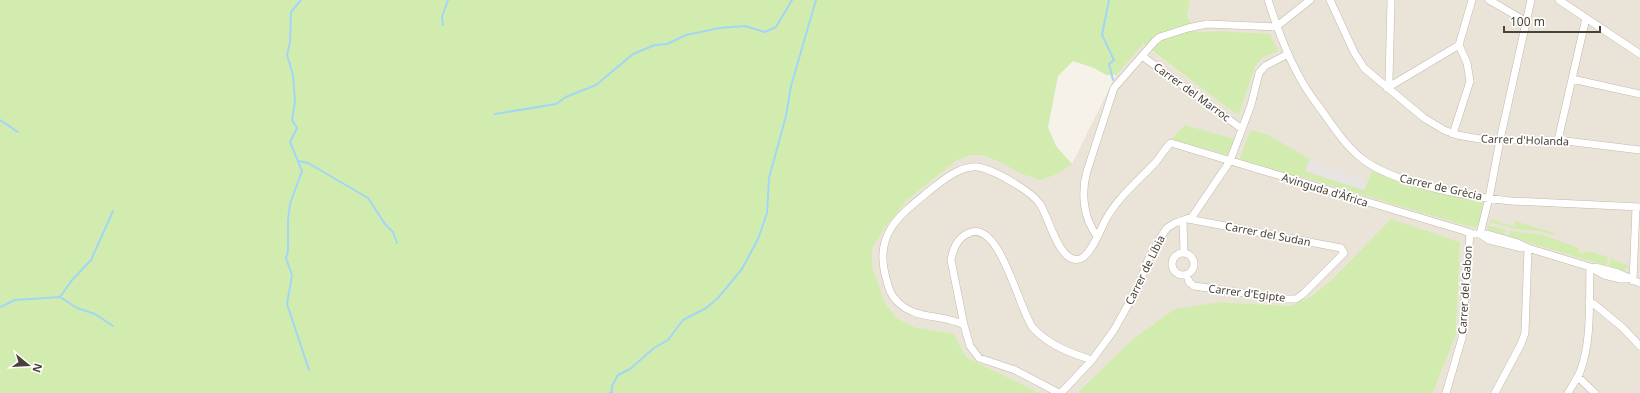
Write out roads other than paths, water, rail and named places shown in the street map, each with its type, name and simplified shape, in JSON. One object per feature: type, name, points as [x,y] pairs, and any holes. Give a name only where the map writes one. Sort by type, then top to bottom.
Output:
[{"type":"street","name":"Carrer de Grècia","points":[[1268,0],[1276,28],[1300,80],[1338,133],[1351,149],[1368,164],[1394,176],[1418,184],[1489,198],[1511,201],[1638,207]]},
{"type":"street","points":[[964,325],[947,318],[917,314],[904,308],[889,288],[882,257],[885,240],[898,218],[905,211],[948,176],[967,168],[986,168],[1027,193],[1039,203],[1062,250],[1067,256],[1079,259],[1085,256],[1097,236],[1092,230],[1088,219],[1084,200],[1083,184],[1112,92],[1142,56],[1160,37],[1198,25],[1207,24],[1276,28],[1310,0]]},
{"type":"street","name":"Carrer d'Holanda","points":[[1330,0],[1354,52],[1364,68],[1424,118],[1438,127],[1453,134],[1466,137],[1500,140],[1558,140],[1640,150]]},
{"type":"street","points":[[1387,88],[1389,81],[1391,0],[1395,0]]},
{"type":"street","points":[[1453,134],[1470,81],[1467,63],[1459,45],[1472,0]]},
{"type":"street","points":[[1489,0],[1526,22]]},
{"type":"street","points":[[1480,234],[1531,0]]},
{"type":"street","points":[[1559,0],[1640,54]]},
{"type":"street","points":[[1558,140],[1586,18]]},
{"type":"street","points":[[1387,88],[1459,45]]},
{"type":"street","name":"Carrer de Líbia","points":[[1060,393],[1105,345],[1138,287],[1148,260],[1167,228],[1192,217],[1230,161],[1251,105],[1260,73],[1265,66],[1288,54]]},
{"type":"street","name":"Carrer del Marroc","points":[[1142,56],[1242,129]]},
{"type":"street","points":[[1572,79],[1640,94]]},
{"type":"street","name":"Avinguda d'Àfrica","points":[[1097,236],[1117,202],[1154,164],[1171,143],[1470,233],[1480,234],[1489,240],[1519,248],[1528,248],[1590,267],[1604,275],[1634,281]]},
{"type":"street","points":[[1634,281],[1638,207]]},
{"type":"street","points":[[1184,253],[1185,219]]},
{"type":"street","name":"Carrer del Sudan","points":[[1185,219],[1341,248],[1344,253]]},
{"type":"street","points":[[1060,393],[1015,370],[979,358],[970,346],[964,325],[951,260],[953,252],[961,239],[966,234],[977,231],[986,235],[997,247],[1026,316],[1034,328],[1046,339],[1063,350],[1092,360]]},
{"type":"street","name":"Carrer del Gabon","points":[[1446,393],[1462,338],[1470,233]]},
{"type":"street","points":[[1495,393],[1521,344],[1525,333],[1528,248]]},
{"type":"street","points":[[1184,253],[1192,257],[1194,261],[1193,269],[1187,275],[1178,274],[1172,268],[1173,259],[1176,255],[1184,253]]},
{"type":"street","name":"Carrer d'Egipte","points":[[1187,275],[1189,282],[1194,286],[1286,299],[1296,299],[1312,287],[1344,253]]},
{"type":"street","points":[[1568,393],[1578,377],[1586,354],[1590,267]]},
{"type":"street","points":[[1589,302],[1594,304],[1623,328],[1640,346]]},
{"type":"street","points":[[1578,377],[1595,393]]},
{"type":"waterway","points":[[301,0],[291,12],[290,42],[287,55],[293,75],[295,102],[292,120],[297,128],[290,142],[302,171],[290,204],[288,220],[288,251],[286,258],[292,275],[287,304],[309,370]]},
{"type":"waterway","points":[[443,25],[442,17],[448,0]]},
{"type":"waterway","points":[[495,114],[556,104],[566,97],[596,85],[633,54],[655,45],[667,44],[686,35],[720,28],[745,26],[765,32],[776,27],[792,0]]},
{"type":"waterway","points":[[610,393],[612,392],[612,386],[618,375],[630,369],[654,348],[668,340],[683,320],[706,308],[718,298],[742,269],[758,239],[767,213],[769,178],[786,116],[791,86],[816,0]]},
{"type":"waterway","points":[[1109,0],[1102,35],[1114,60],[1109,64],[1113,80]]},
{"type":"waterway","points":[[0,120],[18,132]]},
{"type":"waterway","points":[[299,161],[308,163],[368,198],[385,224],[393,232],[397,243]]},
{"type":"waterway","points":[[0,307],[15,300],[60,297],[72,280],[91,260],[113,211]]},
{"type":"waterway","points":[[60,297],[77,308],[95,314],[113,326]]}]
